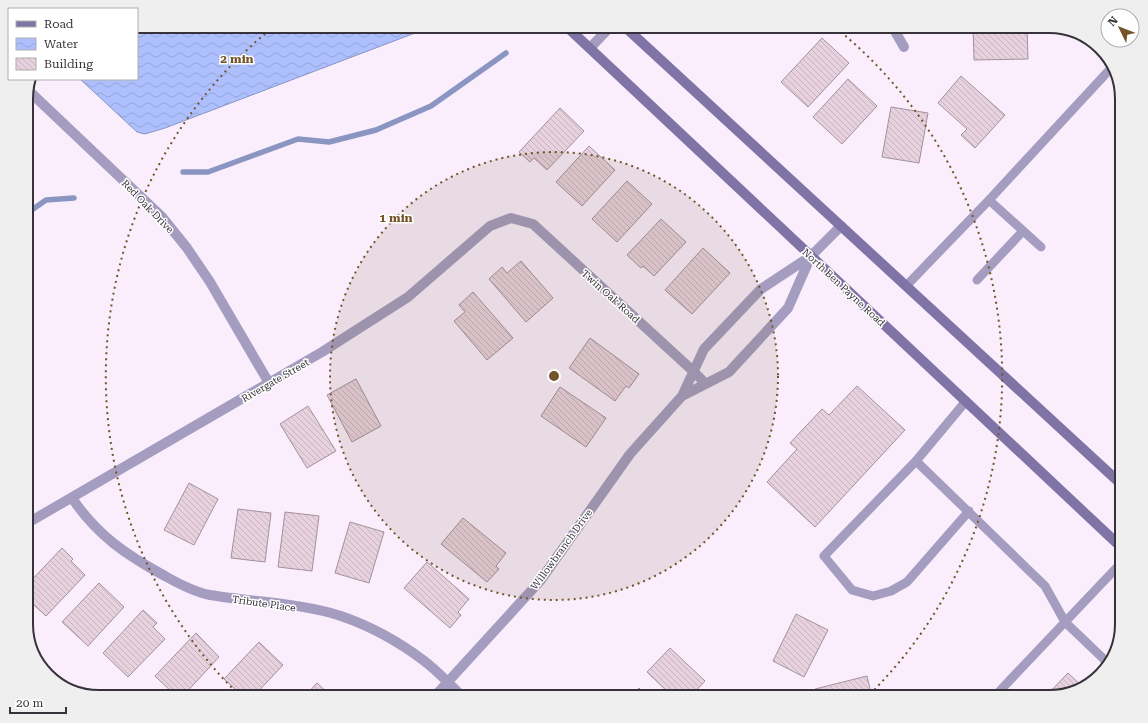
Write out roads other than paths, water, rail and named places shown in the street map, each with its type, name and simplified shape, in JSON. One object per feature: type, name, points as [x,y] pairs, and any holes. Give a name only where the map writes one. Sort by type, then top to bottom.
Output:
[{"type":"street","name":"North Ben Payne Road","points":[[574,33],[1115,541]]},
{"type":"street","points":[[590,48],[604,33]]},
{"type":"street","points":[[632,33],[1115,479]]},
{"type":"street","points":[[896,33],[904,47]]},
{"type":"street","name":"Red Oak Drive","points":[[33,95],[162,217],[187,248],[210,282],[269,383]]},
{"type":"street","name":"Rivergate Street","points":[[33,520],[322,352],[408,297],[490,226],[511,218]]},
{"type":"street","name":"Twin Oak Road","points":[[511,218],[533,224],[706,384]]},
{"type":"street","name":"Willowbranch Drive","points":[[441,690],[540,581],[630,454],[682,396],[704,349],[761,289],[811,256],[840,226]]},
{"type":"street","name":"Willowbranch Drive","points":[[682,396],[729,372],[788,308],[811,256]]},
{"type":"street","name":"Tribute Place","points":[[72,498],[84,516],[108,539],[143,564],[178,583],[208,594],[341,616],[366,626],[397,642],[424,661],[456,690]]},
{"type":"lane","points":[[906,286],[989,200],[1108,71]]},
{"type":"lane","points":[[989,200],[1041,247]]},
{"type":"lane","points":[[977,280],[1023,231]]},
{"type":"lane","points":[[966,401],[916,461],[824,556],[852,590],[872,596],[891,591],[907,582],[969,511]]},
{"type":"lane","points":[[916,461],[1045,586],[1064,622],[1105,660]]},
{"type":"lane","points":[[1001,690],[1115,569]]},
{"type":"water","points":[[138,33],[415,33],[165,128],[145,134],[137,132],[81,80],[138,80]]},
{"type":"waterway","points":[[183,172],[208,172],[298,139],[329,142],[376,130],[431,106],[506,53]]},
{"type":"waterway","points":[[33,209],[46,200],[74,198]]}]
